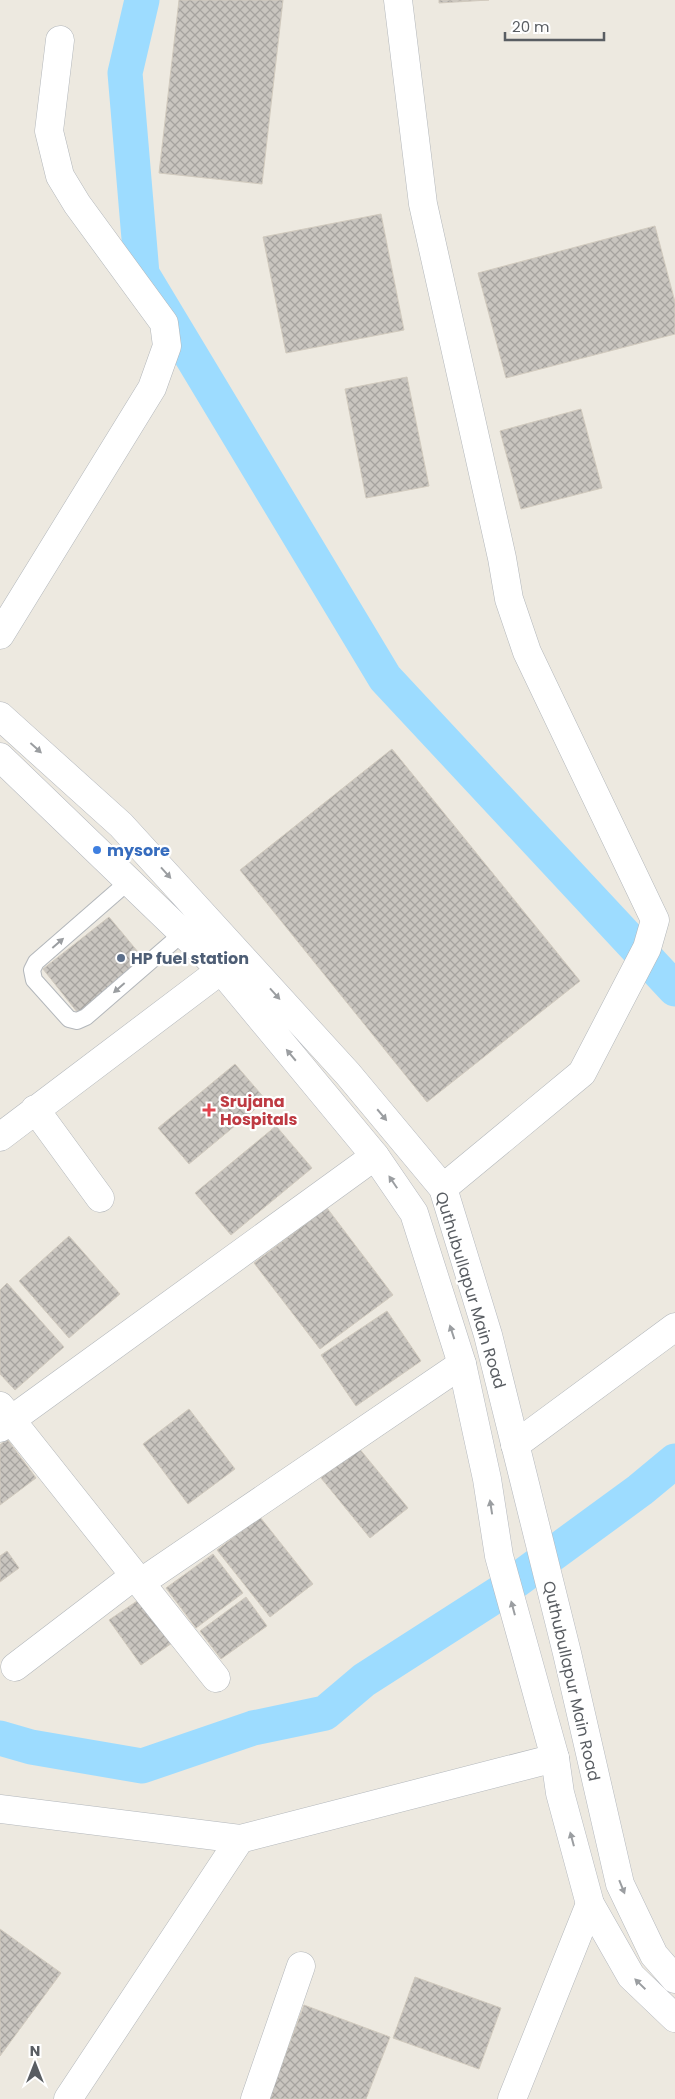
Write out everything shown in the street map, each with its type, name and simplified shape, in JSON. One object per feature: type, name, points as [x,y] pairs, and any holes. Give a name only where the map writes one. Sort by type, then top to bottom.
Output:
[{"type":"street","points":[[398,0],[423,204],[502,558],[509,599],[527,652],[655,920],[647,948],[582,1073],[443,1188]]},
{"type":"street","points":[[0,635],[152,388],[167,346],[164,323],[77,204],[60,176],[48,131],[60,40]]},
{"type":"street","name":"Quthubullapur Main Road","points":[[0,716],[121,825],[348,1074],[443,1188],[488,1335],[567,1653],[620,1884],[654,1955],[675,1979]]},
{"type":"street","name":"Quthubullapur Main Road","points":[[0,757],[221,970],[375,1156],[414,1213],[462,1364],[487,1479],[499,1556],[555,1758],[560,1793],[590,1904],[630,1976],[675,2018]]},
{"type":"street","points":[[4,1125],[35,1109],[221,970]]},
{"type":"street","points":[[35,1109],[100,1198]]},
{"type":"street","points":[[216,1678],[137,1579],[3,1418],[375,1156]]},
{"type":"street","points":[[487,1479],[675,1327]]},
{"type":"street","points":[[14,1667],[137,1579],[462,1364]]},
{"type":"street","points":[[540,1702],[575,1689]]},
{"type":"street","points":[[0,1809],[240,1839],[555,1758]]},
{"type":"street","points":[[68,2099],[240,1839]]},
{"type":"street","points":[[512,2099],[590,1904]]},
{"type":"street","points":[[255,2099],[301,1966]]},
{"type":"lane","points":[[129,881],[36,962],[32,970],[34,980],[69,1019],[77,1021],[86,1017],[182,933]]},
{"type":"building","points":[[179,0],[283,0],[262,184],[159,173]]},
{"type":"building","points":[[439,0],[489,0],[439,3]]},
{"type":"building","points":[[381,214],[404,330],[286,353],[263,237]]},
{"type":"building","points":[[655,226],[675,302],[675,334],[506,378],[478,273]]},
{"type":"building","points":[[407,377],[429,486],[366,498],[345,389]]},
{"type":"building","points":[[581,409],[602,488],[521,509],[500,431]]},
{"type":"building","points":[[392,749],[580,981],[427,1102],[240,870]]},
{"type":"building","points":[[109,917],[143,958],[78,1013],[43,969]]},
{"type":"building","points":[[235,1064],[266,1100],[189,1164],[158,1128]]},
{"type":"building","points":[[276,1126],[312,1168],[231,1235],[195,1193]]},
{"type":"building","points":[[327,1208],[393,1295],[320,1349],[254,1263]]},
{"type":"building","points":[[69,1236],[120,1294],[69,1338],[19,1281]]},
{"type":"building","points":[[7,1283],[64,1347],[15,1390],[0,1374],[0,1290]]},
{"type":"building","points":[[387,1311],[421,1361],[356,1406],[321,1355]]},
{"type":"building","points":[[189,1409],[235,1469],[188,1504],[143,1444]]},
{"type":"building","points":[[7,1439],[36,1478],[0,1505],[0,1445]]},
{"type":"building","points":[[358,1447],[408,1508],[370,1538],[321,1478]]},
{"type":"building","points":[[260,1517],[313,1584],[270,1617],[217,1550]]},
{"type":"building","points":[[7,1551],[19,1568],[0,1582],[0,1556]]},
{"type":"building","points":[[213,1554],[243,1593],[196,1628],[166,1588]]},
{"type":"building","points":[[246,1597],[267,1626],[221,1659],[200,1631]]},
{"type":"building","points":[[140,1599],[172,1643],[141,1665],[109,1620]]},
{"type":"building","points":[[0,1929],[61,1973],[0,2056]]},
{"type":"building","points":[[415,1977],[501,2008],[479,2069],[393,2038]]},
{"type":"building","points":[[304,2005],[390,2037],[366,2099],[269,2099]]},
{"type":"waterway","points":[[142,0],[125,73],[142,274],[385,678],[675,989]]},
{"type":"waterway","points":[[0,1738],[31,1747],[142,1766],[253,1728],[325,1713],[364,1680],[498,1594],[640,1490],[675,1461]]},
{"type":"place","name":"mysore","points":[[97,850]]},
{"type":"place","name":"HP fuel station","points":[[121,958]]},
{"type":"place","name":"Srujana Hospitals","points":[[209,1110]]}]
